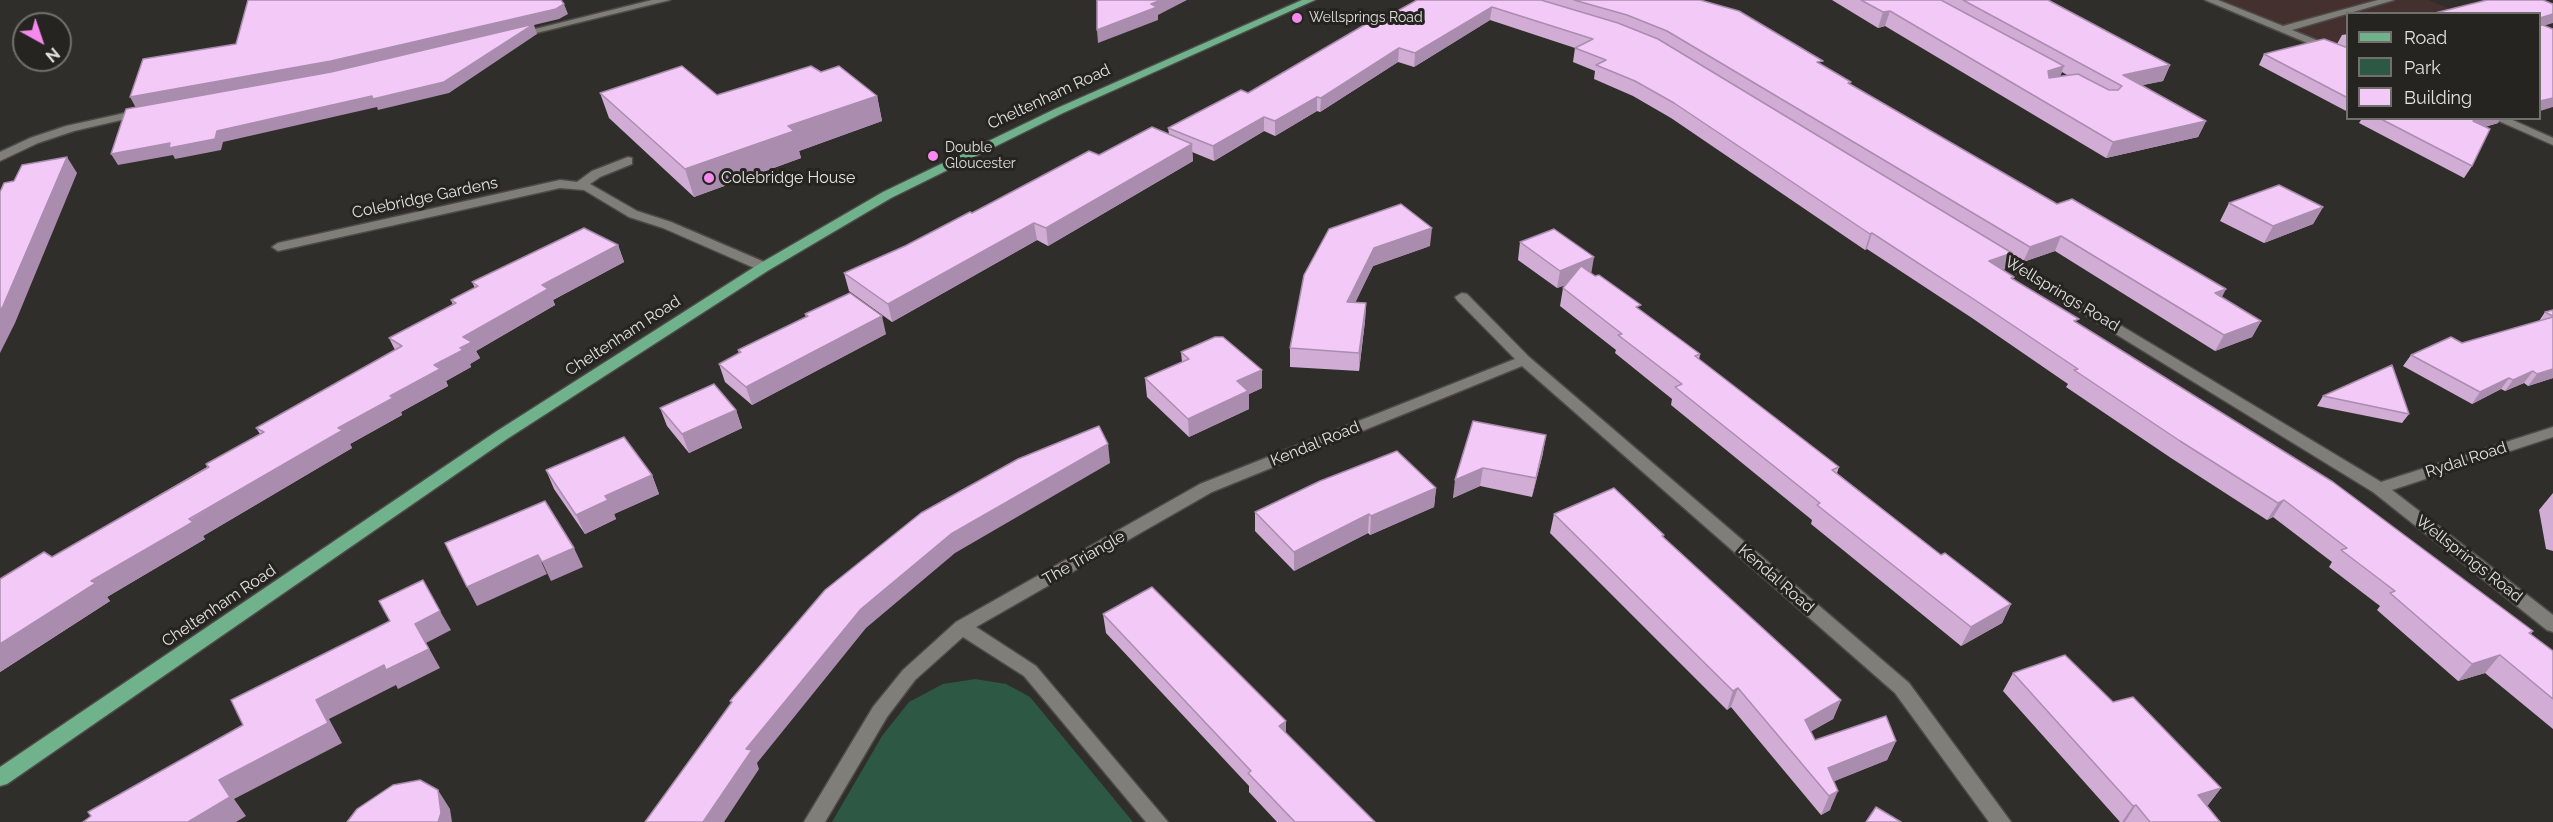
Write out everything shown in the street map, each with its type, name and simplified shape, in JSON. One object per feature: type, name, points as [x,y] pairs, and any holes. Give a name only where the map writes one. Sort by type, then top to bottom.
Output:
[{"type":"main road","name":"Cheltenham Road","points":[[0,778],[502,435],[764,267],[887,195],[1059,111],[1310,0]]},
{"type":"street","points":[[506,37],[665,0]]},
{"type":"street","points":[[2210,0],[2346,56]]},
{"type":"street","points":[[2281,30],[2389,0]]},
{"type":"street","points":[[0,157],[26,142],[89,123],[156,110]]},
{"type":"street","points":[[2502,120],[2553,142]]},
{"type":"street","points":[[579,187],[596,174],[628,161]]},
{"type":"street","name":"Colebridge Gardens","points":[[278,247],[560,184],[587,188],[633,214],[667,225],[764,267]]},
{"type":"street","name":"Wellsprings Road","points":[[1984,247],[2379,488],[2553,625]]},
{"type":"street","name":"Kendal Road","points":[[1462,297],[1524,360],[1902,688],[2001,822]]},
{"type":"street","name":"Kendal Road","points":[[1206,488],[1524,360]]},
{"type":"street","name":"Rydal Road","points":[[2379,488],[2553,432]]},
{"type":"street","name":"The Triangle","points":[[814,822],[880,712],[909,675],[962,627],[1206,488]]},
{"type":"street","points":[[962,627],[1030,671],[1158,822]]},
{"type":"shaded area","points":[[2210,0],[2428,0],[2458,12],[2346,12],[2346,57]]},
{"type":"green space","points":[[975,679],[1006,684],[1030,697],[1133,822],[832,822],[882,736],[909,702],[943,684]]},
{"type":"building","points":[[248,0],[561,0],[564,4],[556,9],[331,61],[130,97],[143,59],[236,44]]},
{"type":"building","points":[[1097,0],[1161,0],[1151,4],[1157,7],[1097,30]]},
{"type":"building","points":[[1417,0],[1541,0],[1618,23],[1658,39],[2012,253],[1989,261],[2014,277],[2011,278],[2079,319],[2074,321],[2333,482],[2533,631],[2529,633],[2553,651],[2553,699],[2500,655],[2472,664],[2390,593],[2395,591],[2341,550],[2347,548],[2284,500],[2278,503],[2180,441],[1978,302],[1872,233],[1870,234],[1674,103],[1635,81],[1596,65],[1606,60],[1575,48],[1593,39],[1492,7],[1415,53],[1399,48],[1321,98],[1317,97],[1275,121],[1264,117],[1213,146],[1168,128],[1241,90],[1248,93],[1378,17],[1383,19]]},
{"type":"building","points":[[1574,0],[1700,0],[1739,11],[1823,61],[1817,62],[1851,82],[1848,83],[2057,204],[2072,199],[2226,289],[2215,293],[2261,321],[2224,335],[2061,236],[2030,247],[1667,31],[1627,15]]},
{"type":"building","points":[[1861,0],[1941,0],[2064,66],[2048,71],[2049,78],[2078,74],[2109,90],[2118,90],[2122,86],[1963,0],[2048,0],[2170,65],[2123,75],[2206,121],[2113,142],[1890,11],[1883,12]]},
{"type":"building","points":[[2487,0],[2543,0],[2553,4],[2553,14],[2541,18],[2541,12],[2439,12]]},
{"type":"building","points":[[534,24],[444,82],[217,131],[215,139],[169,148],[170,143],[111,154],[126,109],[331,72]]},
{"type":"building","points":[[2541,24],[2553,29],[2553,98],[2541,101]]},
{"type":"building","points":[[2324,39],[2346,47],[2346,97],[2264,54]]},
{"type":"building","points":[[682,66],[717,95],[811,66],[821,72],[839,66],[877,96],[788,126],[794,131],[685,169],[600,93]]},
{"type":"building","points":[[2383,120],[2475,120],[2473,121],[2490,129],[2472,166]]},
{"type":"building","points":[[1152,127],[1192,144],[1046,228],[1034,223],[888,304],[844,273],[972,213],[1089,151],[1099,155]]},
{"type":"building","points":[[67,157],[0,311],[0,192],[4,183],[14,181],[22,165]]},
{"type":"building","points":[[2279,185],[2323,207],[2273,226],[2229,203]]},
{"type":"building","points":[[1401,204],[1432,228],[1374,248],[1347,302],[1366,303],[1359,353],[1290,348],[1304,275],[1329,229]]},
{"type":"building","points":[[584,228],[618,245],[542,285],[548,289],[463,337],[472,342],[460,348],[463,350],[434,365],[440,369],[338,428],[343,430],[189,519],[193,522],[91,581],[96,583],[0,644],[0,579],[44,552],[52,557],[209,467],[206,464],[264,432],[256,428],[402,346],[389,338],[456,303],[451,300],[478,286],[472,282]]},
{"type":"building","points":[[1554,229],[1594,257],[1560,271],[1520,242]]},
{"type":"building","points":[[1581,266],[1595,276],[1599,275],[1641,305],[1636,307],[1700,354],[1695,356],[1839,467],[1832,470],[1941,555],[1945,553],[2011,604],[1971,627],[1817,505],[1820,503],[1675,387],[1682,384],[1618,335],[1622,334],[1563,288]]},
{"type":"building","points":[[850,293],[882,316],[746,387],[719,364],[741,352],[738,350]]},
{"type":"building","points":[[2553,310],[2553,316],[2545,312]]},
{"type":"building","points":[[2553,317],[2553,369],[2537,374],[2533,371],[2513,380],[2509,378],[2480,392],[2411,355],[2451,337],[2462,343]]},
{"type":"building","points":[[1215,337],[1223,337],[1262,370],[1237,381],[1248,391],[1188,419],[1145,378],[1189,359],[1181,352]]},
{"type":"building","points":[[2392,365],[2409,414],[2323,396]]},
{"type":"building","points":[[714,384],[736,410],[682,434],[660,408]]},
{"type":"building","points":[[1473,421],[1546,435],[1536,478],[1483,468],[1455,480]]},
{"type":"building","points":[[1099,426],[1108,444],[951,534],[861,609],[746,749],[752,750],[703,822],[645,822],[732,702],[730,701],[825,590],[921,513],[1018,459]]},
{"type":"building","points":[[624,437],[652,475],[605,496],[608,500],[576,515],[546,470]]},
{"type":"building","points":[[1397,451],[1436,488],[1371,516],[1369,514],[1294,552],[1255,512],[1320,481]]},
{"type":"building","points":[[1614,488],[1664,535],[1662,536],[1841,700],[1805,720],[1815,740],[1886,716],[1896,741],[1828,768],[1838,791],[1829,796],[1738,688],[1733,691],[1554,514]]},
{"type":"building","points":[[545,501],[574,548],[542,562],[538,555],[467,587],[445,543]]},
{"type":"building","points":[[423,580],[440,611],[415,624],[429,649],[386,670],[384,665],[316,700],[328,723],[219,780],[230,797],[188,822],[83,822],[91,816],[88,812],[243,725],[231,700],[390,621],[379,601]]},
{"type":"building","points":[[1152,587],[1286,721],[1279,726],[1375,822],[1295,822],[1248,773],[1251,771],[1103,614]]},
{"type":"building","points":[[2065,655],[2113,702],[2133,697],[2221,788],[2198,795],[2220,822],[2150,822],[2013,673]]},
{"type":"building","points":[[420,780],[438,790],[441,813],[438,822],[347,822],[357,809],[393,785]]},
{"type":"building","points":[[1876,807],[1901,822],[1866,822]]},
{"type":"place","name":"Wellsprings Road","points":[[1297,18]]},
{"type":"place","name":"Double Gloucester","points":[[933,156]]},
{"type":"place","name":"Colebridge House","points":[[709,178]]}]
